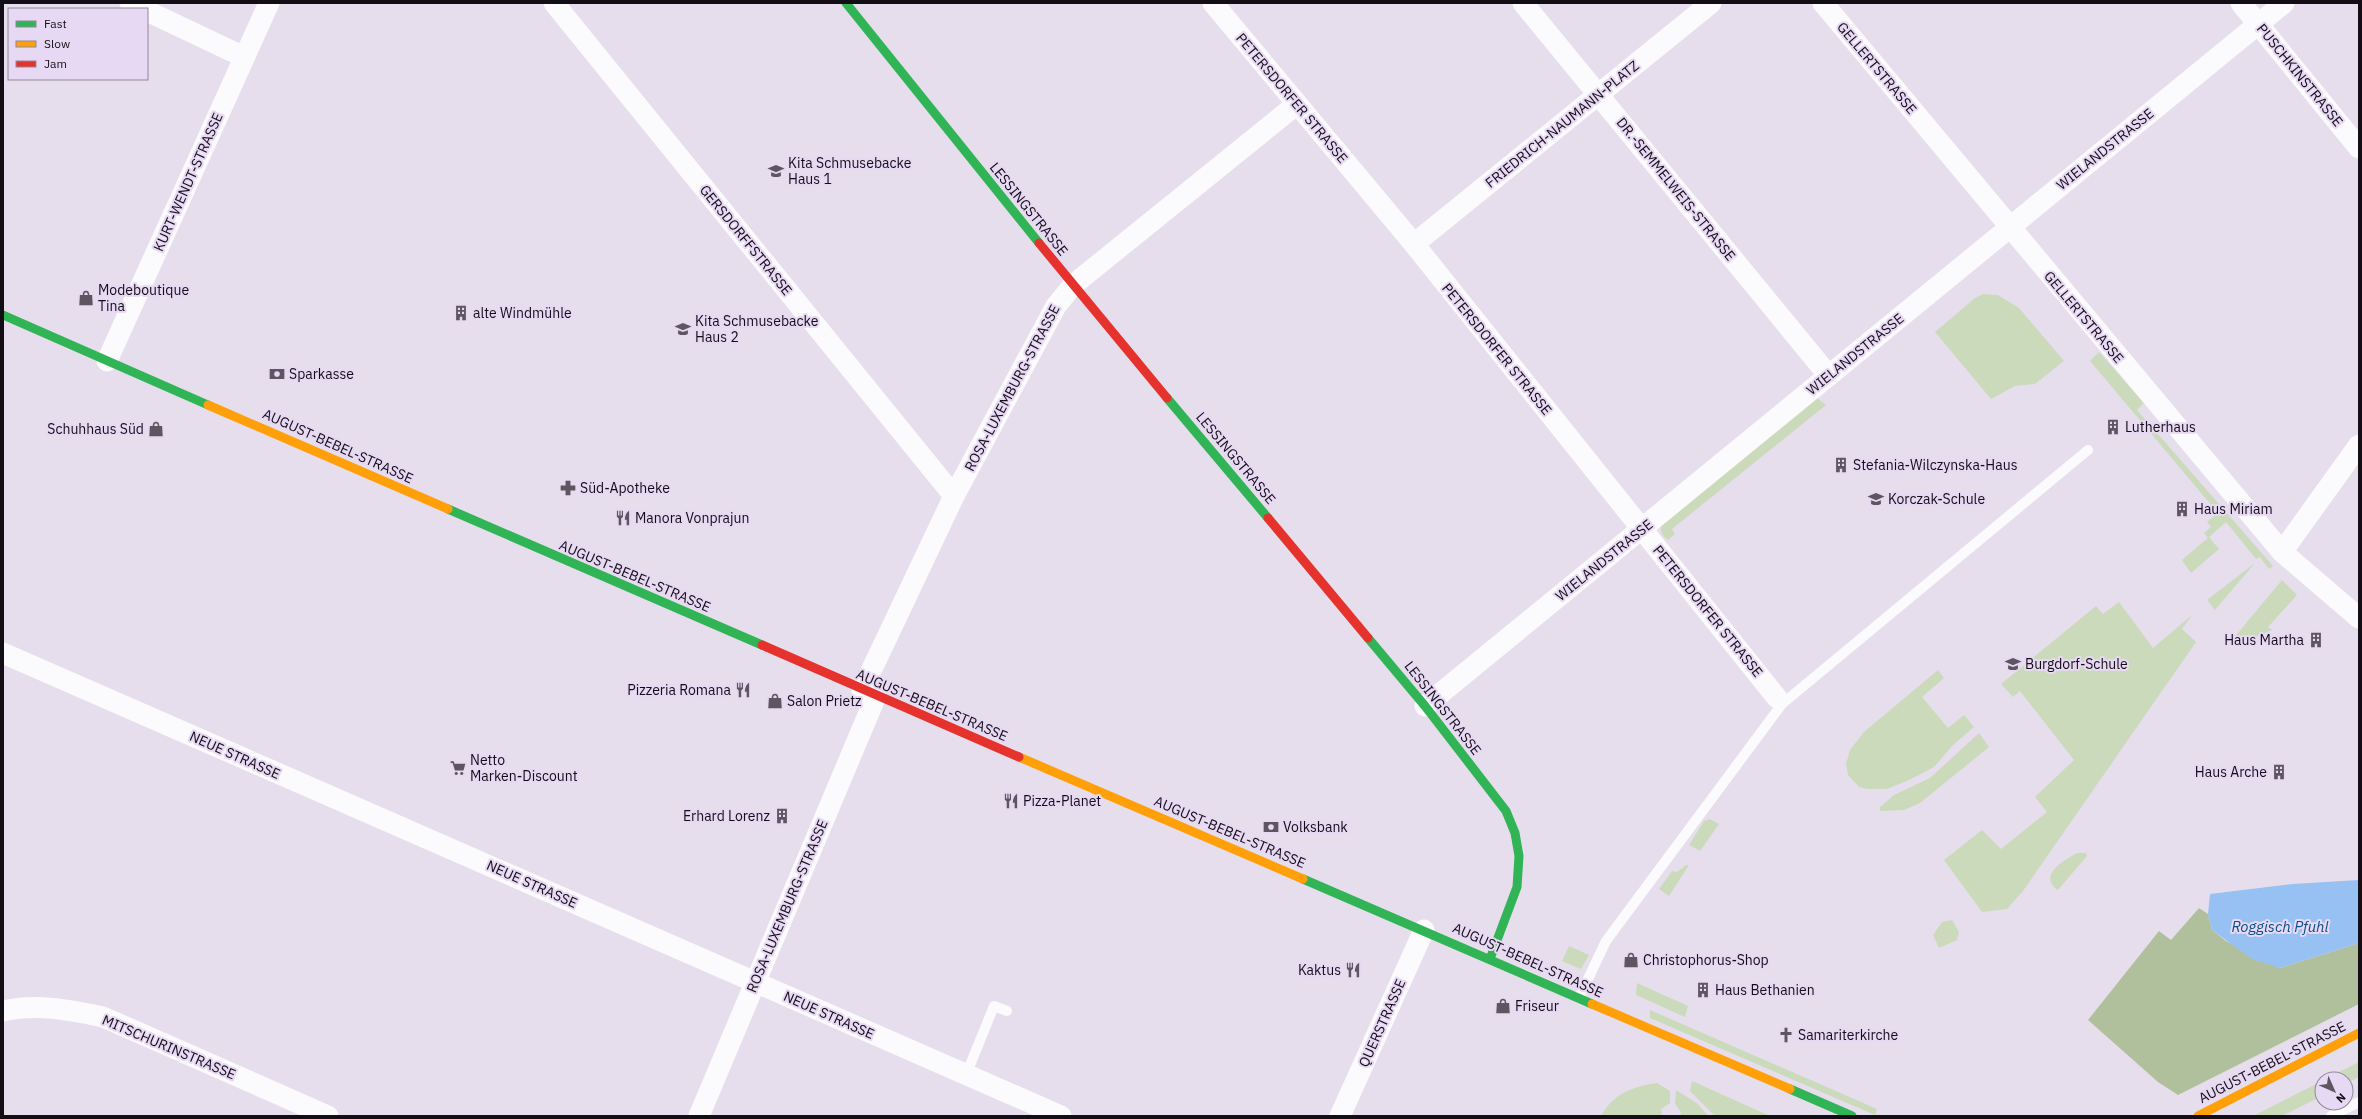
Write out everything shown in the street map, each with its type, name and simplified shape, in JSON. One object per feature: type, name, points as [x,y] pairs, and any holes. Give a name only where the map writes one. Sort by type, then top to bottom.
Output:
[{"type":"main road","name":"LESSINGSTRASSE","points":[[846,3],[1073,285],[1425,706],[1506,812],[1515,833],[1519,856],[1518,887],[1490,959]]},
{"type":"main road","name":"AUGUST-BEBEL-STRASSE","points":[[3,316],[870,693],[1424,930],[1852,1116]]},
{"type":"main road","name":"AUGUST-BEBEL-STRASSE","points":[[2198,1116],[2359,1033]]},
{"type":"street","points":[[130,3],[140,8]]},
{"type":"street","name":"KURT-WENDT-STRASSE","points":[[107,361],[269,3]]},
{"type":"street","name":"GERSDORFFSTRASSE","points":[[554,3],[954,496]]},
{"type":"street","name":"PETERSDORFER STRASSE","points":[[1213,3],[1414,244],[1778,698]]},
{"type":"street","name":"DR.-SEMMELWEIS-STRASSE","points":[[1523,3],[1828,376]]},
{"type":"street","name":"FRIEDRICH-NAUMANN-PLATZ","points":[[1414,244],[1711,3]]},
{"type":"street","name":"GELLERTSTRASSE","points":[[1823,3],[2009,228],[2282,552],[2359,618]]},
{"type":"street","name":"PUSCHKINSTRASSE","points":[[2241,3],[2359,148]]},
{"type":"street","name":"WIELANDSTRASSE","points":[[1425,706],[2284,3]]},
{"type":"street","points":[[148,11],[244,57]]},
{"type":"street","name":"ROSA-LUXEMBURG-STRASSE","points":[[699,1116],[755,982],[870,693],[954,496],[1056,306],[1073,285],[1297,104]]},
{"type":"street","points":[[2282,552],[2359,445]]},
{"type":"street","name":"NEUE STRASSE","points":[[3,653],[1061,1116]]},
{"type":"street","name":"QUERSTRASSE","points":[[1340,1116],[1424,930]]},
{"type":"street","name":"MITSCHURINSTRASSE","points":[[3,1011],[22,1006],[68,1009],[102,1017],[328,1116]]},
{"type":"lane","points":[[1579,998],[1606,941],[1782,704],[2088,450]]},
{"type":"lane","points":[[966,1075],[994,1006],[1007,1011]]},
{"type":"lane","points":[[2331,1116],[2359,1102]]},
{"type":"green space","points":[[1983,294],[1998,295],[2019,308],[2064,361],[2035,384],[2015,386],[1991,399],[1935,332],[1975,298]]},
{"type":"green space","points":[[2099,352],[2144,403],[2137,410],[2273,566],[2269,569],[2260,557],[2256,559],[2226,522],[2209,537],[2219,549],[2191,573],[2182,560],[2208,538],[2204,533],[2211,527],[2207,522],[2218,513],[2090,361]]},
{"type":"green space","points":[[1817,398],[1826,405],[1672,529],[1675,534],[1668,540],[1664,537],[1661,532],[1661,524]]},
{"type":"green space","points":[[2255,563],[2215,610],[2207,600]]},
{"type":"green space","points":[[2282,580],[2297,595],[2268,627],[2272,630],[2238,644],[2232,640]]},
{"type":"green space","points":[[2119,602],[2153,648],[2192,615],[2182,629],[2196,642],[2023,891],[2007,909],[1982,912],[1944,860],[1982,830],[2001,849],[2047,812],[2035,797],[2074,760],[2020,691],[2013,697],[2001,684],[2096,606],[2103,614]]},
{"type":"green space","points":[[1938,670],[1944,678],[1922,697],[1948,728],[1964,715],[1974,727],[1952,746],[1934,767],[1887,789],[1868,789],[1859,787],[1848,775],[1846,764],[1850,750],[1864,732]]},
{"type":"green space","points":[[1979,733],[1989,747],[1920,803],[1904,810],[1880,811],[1880,807],[1894,795],[1930,778]]},
{"type":"green space","points":[[1710,819],[1719,824],[1700,851],[1689,845],[1704,821]]},
{"type":"green space","points":[[2077,853],[2086,853],[2087,856],[2058,890],[2052,885],[2050,879],[2051,874],[2060,864]]},
{"type":"green space","points":[[1686,865],[1689,865],[1669,896],[1659,889],[1672,871],[1677,872]]},
{"type":"green space","points":[[2199,908],[2208,914],[2212,930],[2226,941],[2280,968],[2359,943],[2359,1004],[2178,1095],[2158,1082],[2088,1020],[2159,931],[2171,940]]},
{"type":"green space","points":[[1952,920],[1959,932],[1957,940],[1939,948],[1933,935],[1942,922]]},
{"type":"green space","points":[[1569,946],[1589,955],[1581,969],[1562,961]]},
{"type":"green space","points":[[1637,983],[1688,1006],[1685,1017],[1636,995]]},
{"type":"green space","points":[[1650,1010],[1877,1109],[1875,1115],[1650,1018]]},
{"type":"green space","points":[[2359,1062],[2359,1077],[2354,1079],[2354,1071],[2341,1071]]},
{"type":"green space","points":[[1692,1081],[1770,1116],[1715,1116],[1690,1091]]},
{"type":"green space","points":[[1657,1083],[1670,1091],[1670,1103],[1661,1109],[1662,1116],[1601,1116],[1606,1108],[1624,1092]]},
{"type":"green space","points":[[2314,1085],[2314,1100],[2282,1116],[2253,1116]]},
{"type":"green space","points":[[1676,1090],[1698,1104],[1708,1116],[1680,1116],[1681,1112],[1675,1104]]},
{"type":"water","name":"Roggisch Pfuhl","points":[[2359,880],[2359,943],[2280,968],[2252,959],[2212,930],[2208,914],[2210,894],[2293,884]]},
{"type":"traffic: fast","points":[[846,3],[1039,243]]},
{"type":"traffic: fast","points":[[3,315],[208,405]]},
{"type":"traffic: fast","points":[[1167,398],[1268,518]]},
{"type":"traffic: fast","points":[[448,509],[762,645]]},
{"type":"traffic: fast","points":[[1368,638],[1425,706],[1506,811],[1515,833],[1519,856],[1517,887],[1490,959]]},
{"type":"traffic: fast","points":[[1303,879],[1592,1004]]},
{"type":"traffic: fast","points":[[1790,1089],[1852,1116]]},
{"type":"traffic: slow","points":[[208,405],[448,509]]},
{"type":"traffic: slow","points":[[1019,757],[1303,879]]},
{"type":"traffic: slow","points":[[1592,1004],[1790,1089]]},
{"type":"traffic: slow","points":[[2198,1116],[2359,1033]]},
{"type":"traffic: jam","points":[[1039,243],[1167,398]]},
{"type":"traffic: jam","points":[[1268,518],[1368,638]]},
{"type":"traffic: jam","points":[[762,645],[1019,757]]},
{"type":"place","name":"Kita Schmusebacke Haus 1","points":[[776,171]]},
{"type":"place","name":"Modeboutique Tina","points":[[86,298]]},
{"type":"place","name":"alte Windmühle","points":[[461,313]]},
{"type":"place","name":"Kita Schmusebacke Haus 2","points":[[683,329]]},
{"type":"place","name":"Sparkasse","points":[[277,374]]},
{"type":"place","name":"Lutherhaus","points":[[2113,427]]},
{"type":"place","name":"Schuhhaus Süd","points":[[156,429]]},
{"type":"place","name":"Stefania-Wilczynska-Haus","points":[[1841,465]]},
{"type":"place","name":"Süd-Apotheke","points":[[568,488]]},
{"type":"place","name":"Korczak-Schule","points":[[1876,499]]},
{"type":"place","name":"Haus Miriam","points":[[2182,509]]},
{"type":"place","name":"Manora Vonprajun","points":[[623,518]]},
{"type":"place","name":"Haus Martha","points":[[2316,640]]},
{"type":"place","name":"Burgdorf-Schule","points":[[2013,664]]},
{"type":"place","name":"Pizzeria Romana","points":[[743,690]]},
{"type":"place","name":"Salon Prietz","points":[[775,701]]},
{"type":"place","name":"Netto Marken-Discount","points":[[458,768]]},
{"type":"place","name":"Haus Arche","points":[[2279,772]]},
{"type":"place","name":"Pizza-Planet","points":[[1011,801]]},
{"type":"place","name":"Erhard Lorenz","points":[[782,816]]},
{"type":"place","name":"Volksbank","points":[[1271,827]]},
{"type":"place","name":"Christophorus-Shop","points":[[1631,960]]},
{"type":"place","name":"Kaktus","points":[[1353,970]]},
{"type":"place","name":"Haus Bethanien","points":[[1703,990]]},
{"type":"place","name":"Friseur","points":[[1503,1006]]},
{"type":"place","name":"Samariterkirche","points":[[1786,1035]]}]
